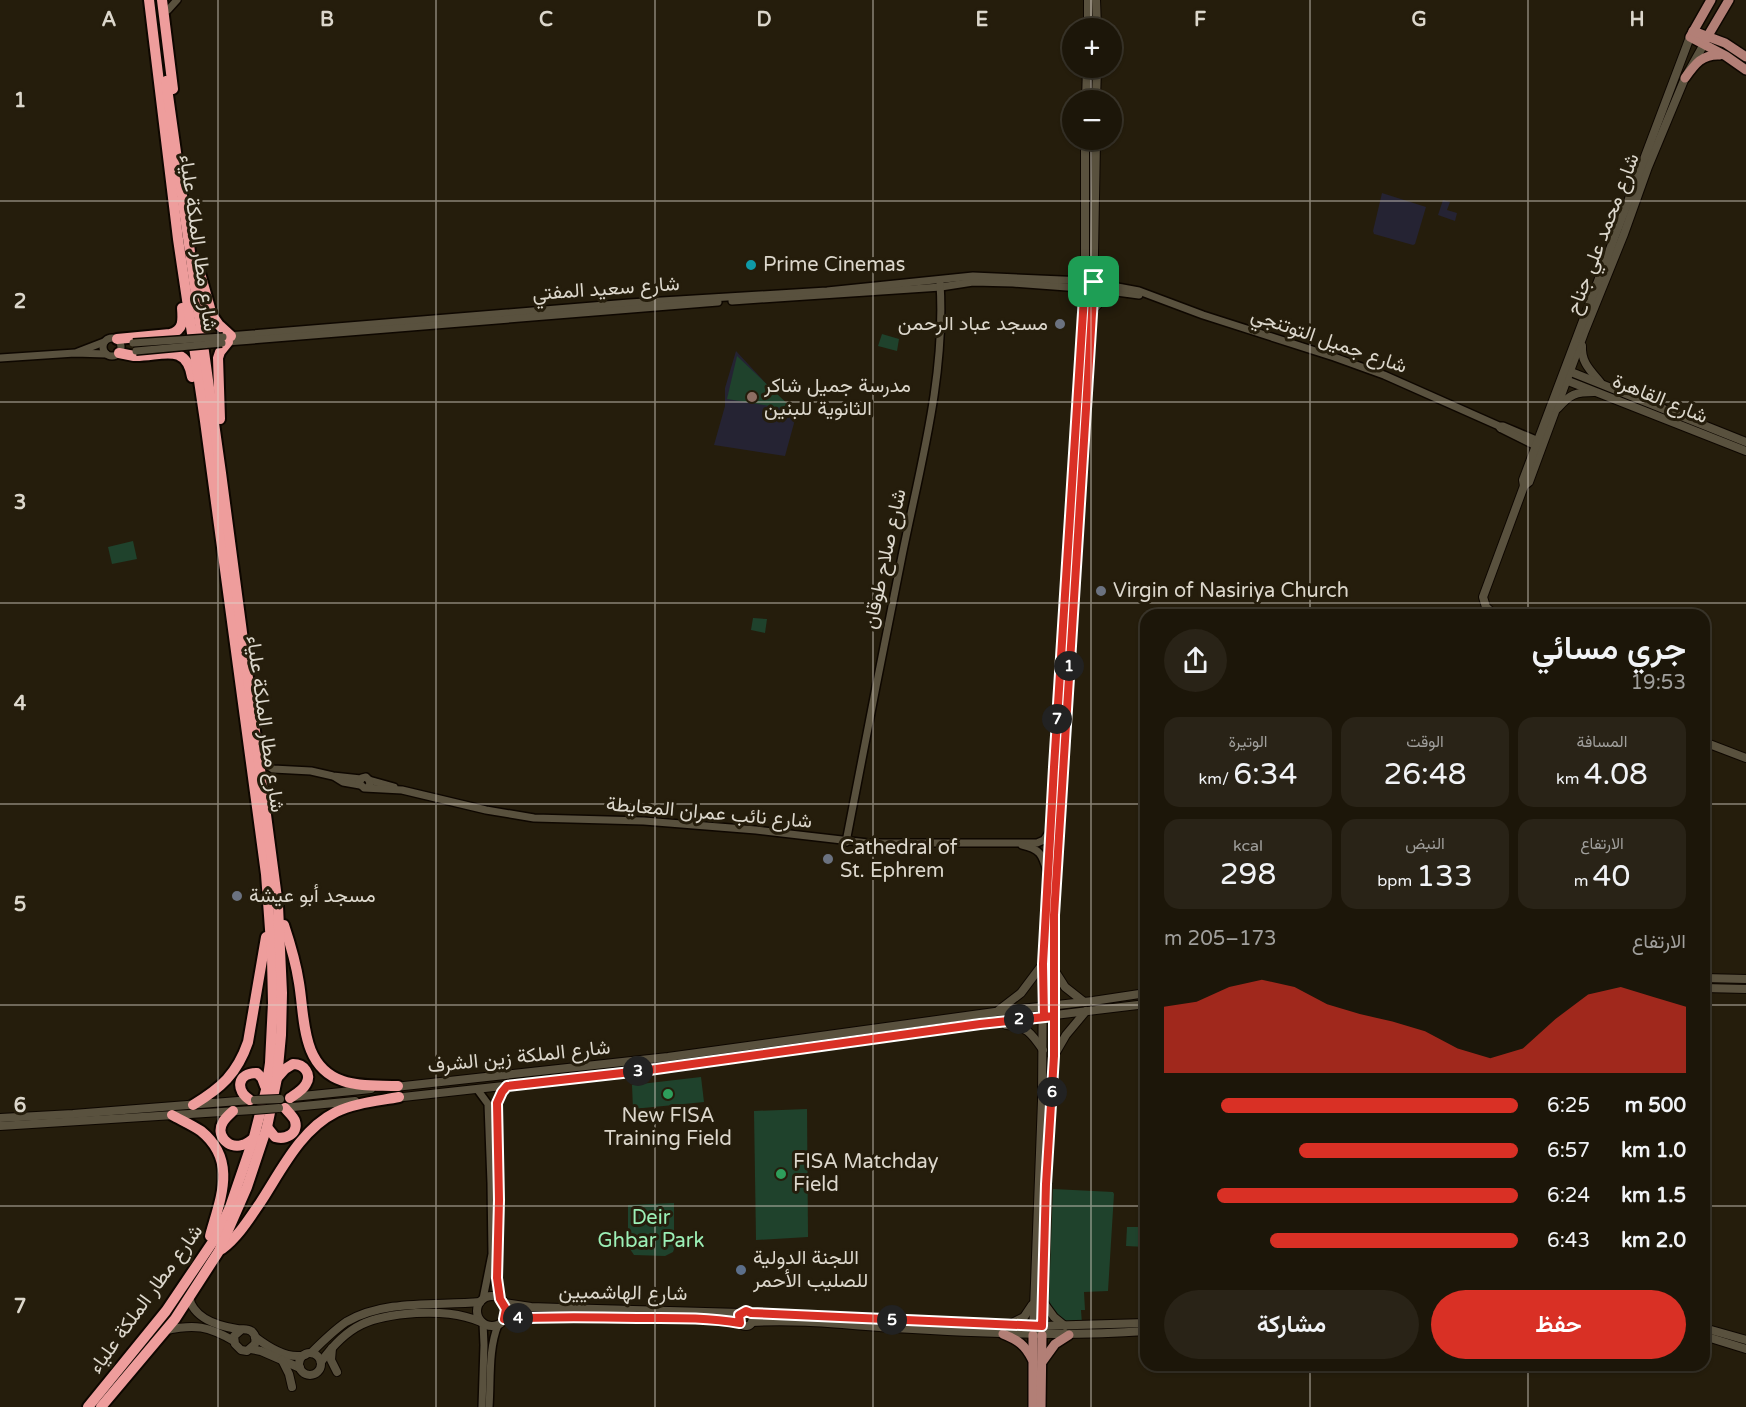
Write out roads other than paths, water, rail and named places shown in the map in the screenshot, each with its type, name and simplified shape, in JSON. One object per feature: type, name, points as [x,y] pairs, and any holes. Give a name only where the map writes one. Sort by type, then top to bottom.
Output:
[{"type":"highway","points":[[144,0],[161,133],[172,152],[178,143],[166,30],[166,3]]},
{"type":"highway","name":"شارع مطار الملكة علياء","points":[[101,1407],[166,1330],[219,1251],[247,1187],[267,1127],[277,1078],[281,1035],[282,993],[263,783],[183,239],[156,0]]},
{"type":"highway","points":[[183,239],[199,267],[212,315],[226,339],[218,358],[220,419],[212,441]]},
{"type":"highway","points":[[120,346],[170,334],[176,332],[181,326],[183,318],[177,258],[183,239]]},
{"type":"highway","points":[[120,346],[134,356],[173,353],[186,360],[191,369],[201,425],[212,441]]},
{"type":"highway","name":"شارع مطار الملكة علياء","points":[[88,1407],[166,1311],[216,1237],[255,1137],[270,1063],[274,908],[252,759],[212,441]]},
{"type":"highway","points":[[274,908],[299,980],[306,1036],[314,1059],[325,1071],[342,1081],[398,1092]]},
{"type":"highway","points":[[193,1105],[225,1083],[243,1057],[248,1042],[274,908]]},
{"type":"highway","points":[[267,1127],[275,1137],[284,1139],[290,1136],[296,1124],[284,1103],[305,1087],[308,1081],[307,1071],[303,1066],[292,1064],[277,1078]]},
{"type":"highway","points":[[253,1103],[243,1094],[240,1087],[245,1076],[254,1072],[260,1075],[266,1090]]},
{"type":"highway","points":[[219,1251],[228,1245],[239,1232],[295,1148],[313,1129],[335,1112],[398,1092]]},
{"type":"highway","points":[[233,1111],[221,1126],[221,1134],[225,1141],[240,1146],[255,1137]]},
{"type":"highway","points":[[172,1115],[200,1131],[213,1145],[222,1162],[224,1178],[221,1198],[207,1252]]},
{"type":"main road","points":[[1088,0],[1088,18]]},
{"type":"main road","points":[[1096,0],[1097,18]]},
{"type":"main road","name":"شارع محمد علي جناح","points":[[1538,444],[1555,411],[1566,375],[1691,34],[1711,0]]},
{"type":"main road","name":"شارع محمد علي جناح","points":[[1488,609],[1484,597],[1524,486],[1528,482],[1538,444],[1624,234],[1684,78],[1729,0]]},
{"type":"main road","points":[[1723,12],[1719,33],[1725,43]]},
{"type":"main road","points":[[1691,34],[1706,40],[1725,43],[1746,57]]},
{"type":"main road","points":[[1706,40],[1746,70]]},
{"type":"main road","points":[[1684,78],[1700,59],[1711,55],[1726,56]]},
{"type":"main road","points":[[1037,1331],[1043,1301],[1046,1184],[1054,1056],[1054,915],[1093,309],[1089,285],[1086,150]]},
{"type":"main road","points":[[1033,1407],[1037,1361],[1037,1331],[1033,1304],[1044,1050],[1043,964],[1054,764],[1089,285],[1096,150]]},
{"type":"main road","points":[[1093,309],[1103,299],[1115,293]]},
{"type":"main road","points":[[1555,411],[1571,395],[1600,388],[1583,360],[1584,333]]},
{"type":"main road","name":"شارع القاهرة","points":[[1566,375],[1746,441]]},
{"type":"main road","name":"شارع القاهرة","points":[[1600,388],[1746,451]]},
{"type":"main road","points":[[1710,744],[1746,759]]},
{"type":"main road","points":[[1054,764],[1063,764]]},
{"type":"main road","points":[[995,1012],[1021,993],[1043,964]]},
{"type":"main road","points":[[1053,967],[1065,987],[1084,1002]]},
{"type":"main road","points":[[1710,978],[1746,979]]},
{"type":"main road","points":[[1710,988],[1746,989]]},
{"type":"main road","name":"شارع الملكة زين الشرف","points":[[0,1118],[193,1105],[284,1103],[398,1092],[1140,994]]},
{"type":"main road","name":"شارع الملكة زين الشرف","points":[[398,1092],[477,1089],[649,1070],[980,1024],[1140,1005]]},
{"type":"main road","points":[[1054,1056],[1066,1035],[1086,1011]]},
{"type":"main road","points":[[980,1024],[1020,1026],[1031,1033],[1044,1050]]},
{"type":"main road","name":"شارع الملكة زين الشرف","points":[[0,1126],[233,1111],[253,1103]]},
{"type":"main road","points":[[189,1297],[192,1308],[199,1315],[217,1324],[248,1330],[264,1344],[290,1356],[298,1357],[308,1354],[318,1357],[321,1362]]},
{"type":"main road","points":[[241,1330],[237,1332],[234,1341],[236,1347],[241,1350],[261,1351],[300,1368],[304,1373],[313,1374],[319,1370],[321,1362],[340,1338],[360,1325],[382,1316],[428,1312],[447,1313],[464,1315],[490,1326],[501,1322],[506,1314],[502,1301],[492,1297],[482,1300],[391,1307],[366,1313],[335,1330],[300,1361],[300,1368]]},
{"type":"main road","points":[[482,1300],[477,1312],[482,1323]]},
{"type":"main road","name":"شارع الهاشميين","points":[[502,1301],[531,1307],[741,1313]]},
{"type":"main road","points":[[1043,1301],[1054,1317],[1068,1330]]},
{"type":"main road","points":[[1004,1329],[1019,1320],[1033,1304]]},
{"type":"main road","points":[[752,1317],[747,1326],[740,1323],[738,1317],[746,1311],[752,1317],[808,1322],[1037,1331],[1140,1331]]},
{"type":"main road","name":"شارع الهاشميين","points":[[501,1322],[558,1317],[621,1317],[701,1319],[740,1323]]},
{"type":"main road","points":[[1037,1361],[1068,1330],[1140,1324]]},
{"type":"main road","points":[[166,1330],[197,1326],[212,1330],[234,1341]]},
{"type":"main road","points":[[1004,1329],[1020,1341],[1037,1361],[1041,1407]]},
{"type":"main road","points":[[1710,1330],[1746,1340]]},
{"type":"main road","points":[[251,1349],[255,1344],[255,1337]]},
{"type":"main road","points":[[1710,1338],[1746,1349]]},
{"type":"main road","points":[[332,1346],[331,1360],[337,1372]]},
{"type":"main road","points":[[282,1360],[292,1387]]},
{"type":"street","points":[[166,3],[177,0]]},
{"type":"street","name":"شارع سعيد المفتي","points":[[120,346],[135,347],[940,284],[973,282],[1089,285]]},
{"type":"street","name":"شارع صلاح طوقان","points":[[846,842],[928,429],[939,350],[940,284]]},
{"type":"street","name":"شارع جميل التوتنجي","points":[[1089,285],[1115,293],[1145,294]]},
{"type":"street","name":"شارع جميل التوتنجي","points":[[1089,285],[1145,294],[1384,375],[1503,426],[1538,444]]},
{"type":"street","points":[[0,358],[75,353],[114,356],[120,346],[110,338],[75,353]]},
{"type":"street","points":[[104,342],[103,348],[106,354]]},
{"type":"street","points":[[260,760],[269,767],[278,769]]},
{"type":"street","points":[[263,783],[278,769]]},
{"type":"street","name":"شارع نائب عمران المعايطة","points":[[278,769],[311,771],[360,782],[363,788],[369,783],[486,810],[534,818],[644,821],[756,830],[868,843],[1016,844],[1042,841],[1050,831]]},
{"type":"street","name":"شارع نائب عمران المعايطة","points":[[1016,844],[1033,848],[1040,853],[1048,875]]},
{"type":"street","points":[[502,1301],[497,1278],[499,1200],[497,1103],[507,1086]]},
{"type":"street","points":[[477,1089],[488,1104],[493,1239],[490,1269],[482,1300]]},
{"type":"street","points":[[488,1104],[497,1103]]},
{"type":"street","points":[[489,1407],[494,1337],[501,1322]]},
{"type":"street","points":[[482,1323],[484,1345],[482,1407]]},
{"type":"place","name":"Prime Cinemas","points":[[751,265]]},
{"type":"place","name":"مسجد عباد الرحمن","points":[[1060,324]]},
{"type":"place","name":"مدرسة جميل شاكر الثانوية للبنين","points":[[752,397]]},
{"type":"place","name":"Virgin of Nasiriya Church","points":[[1101,591]]},
{"type":"place","name":"Cathedral of St. Ephrem","points":[[828,859]]},
{"type":"place","name":"مسجد أبو عيشة","points":[[237,896]]},
{"type":"place","name":"New FISA Training Field","points":[[668,1094]]},
{"type":"place","name":"FISA Matchday Field","points":[[781,1174]]},
{"type":"place","name":"اللجنة الدولية للصليب الأحمر","points":[[741,1270]]},
{"type":"park label","name":"Deir Ghbar Park","points":[[651,1230]]}]
